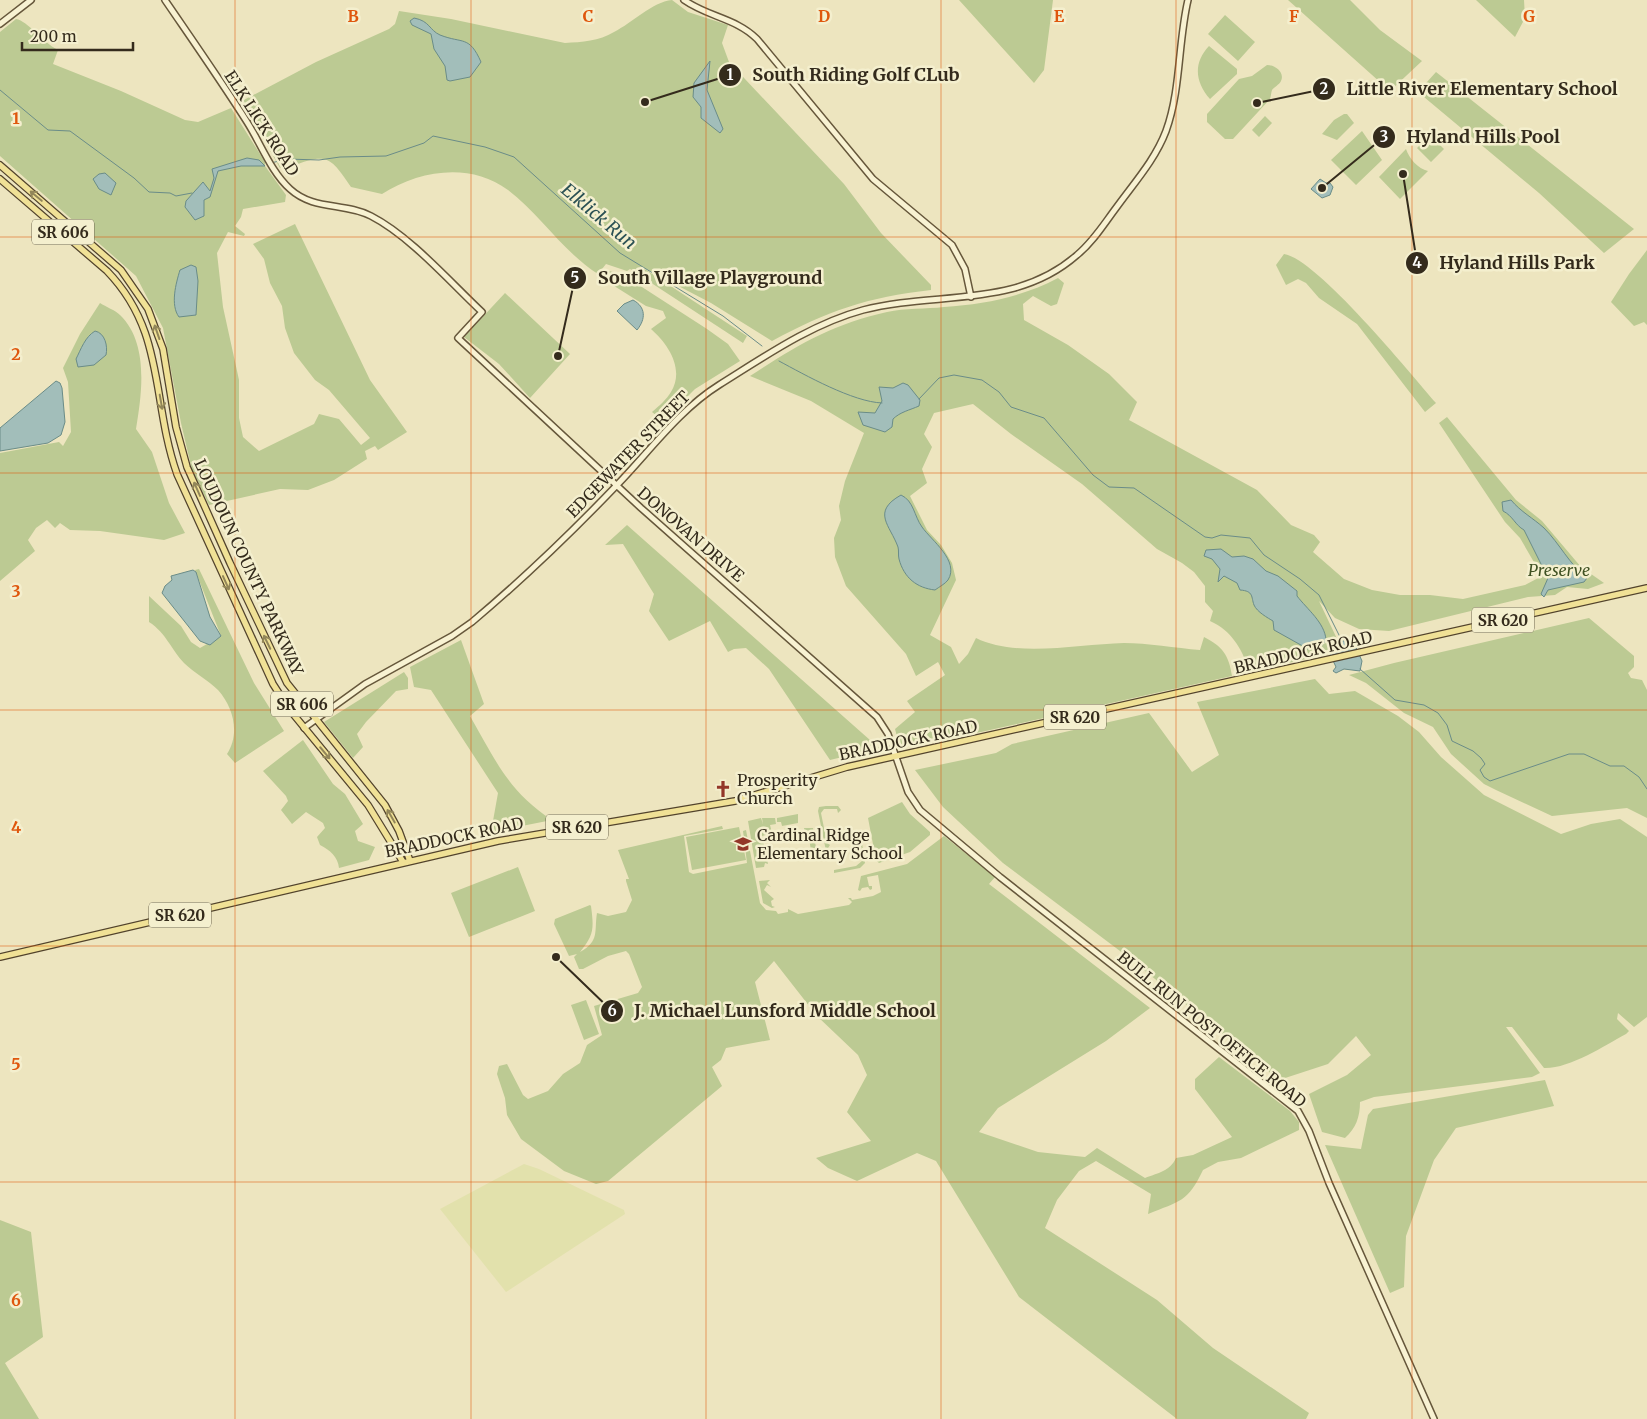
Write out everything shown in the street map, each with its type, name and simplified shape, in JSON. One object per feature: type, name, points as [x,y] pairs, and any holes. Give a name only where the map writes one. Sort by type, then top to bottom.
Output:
[{"type":"main road","name":"LOUDOUN COUNTY PARKWAY","points":[[0,165],[121,270],[148,309],[163,350],[176,428],[187,467],[287,683],[385,805],[399,831],[410,861]]},
{"type":"main road","name":"LOUDOUN COUNTY PARKWAY","points":[[0,179],[107,271],[135,307],[142,320],[151,348],[176,474],[264,668],[282,700],[368,805],[403,862]]},
{"type":"main road","name":"BRADDOCK ROAD","points":[[0,957],[403,862],[550,831],[624,821],[735,801],[831,771],[895,756],[1647,588]]},
{"type":"street","points":[[0,24],[31,0]]},
{"type":"street","name":"ELK LICK ROAD","points":[[165,0],[234,100],[273,168],[284,183],[306,200],[324,206],[353,209],[374,217],[393,230],[482,312],[458,338]]},
{"type":"street","points":[[684,0],[698,9],[740,25],[757,39],[873,179],[952,245],[965,269],[970,297]]},
{"type":"street","name":"EDGEWATER STREET","points":[[304,728],[365,684],[452,636],[472,622],[617,485],[687,410],[707,393],[813,329],[846,316],[891,304],[970,297],[1018,289],[1043,279],[1078,255],[1096,236],[1147,166],[1160,144],[1170,118],[1188,0]]},
{"type":"street","name":"DONOVAN DRIVE","points":[[458,338],[617,485],[878,717],[888,734],[895,756]]},
{"type":"street","name":"BULL RUN POST OFFICE ROAD","points":[[895,756],[908,792],[920,810],[932,821],[1000,877],[1298,1112],[1309,1131],[1333,1192],[1434,1419]]},
{"type":"green space","points":[[672,0],[688,12],[728,25],[722,43],[729,62],[844,184],[881,233],[931,285],[931,290],[867,301],[811,321],[772,341],[711,303],[640,266],[747,336],[743,343],[630,269],[627,271],[606,264],[598,274],[573,255],[531,210],[508,190],[478,175],[445,172],[429,175],[412,179],[382,194],[351,187],[328,160],[314,159],[293,166],[288,162],[280,168],[242,101],[316,62],[389,29],[395,24],[399,11],[451,19],[565,43],[590,41],[608,35],[657,5]]},
{"type":"green space","points":[[959,0],[1053,0],[1044,70],[1034,83]]},
{"type":"green space","points":[[1288,0],[1350,0],[1380,30],[1422,61],[1390,91]]},
{"type":"green space","points":[[1476,0],[1524,0],[1525,18],[1515,37]]},
{"type":"green space","points":[[1225,15],[1255,42],[1238,61],[1208,34]]},
{"type":"green space","points":[[16,19],[58,50],[53,64],[121,91],[185,120],[198,122],[231,108],[265,162],[265,166],[286,195],[285,202],[243,209],[241,217],[235,226],[245,234],[244,236],[228,232],[217,253],[223,307],[239,380],[239,418],[243,437],[259,451],[314,424],[319,414],[339,419],[361,445],[370,438],[329,390],[315,380],[294,353],[285,328],[282,306],[270,283],[264,259],[253,244],[295,224],[370,380],[407,432],[378,450],[375,446],[365,451],[367,459],[334,480],[308,490],[280,489],[209,505],[192,470],[163,328],[136,276],[0,156],[0,32]]},
{"type":"green space","points":[[1209,46],[1237,69],[1237,74],[1210,99],[1201,86],[1198,72],[1200,59]]},
{"type":"green space","points":[[1267,65],[1273,66],[1280,72],[1282,75],[1281,81],[1272,90],[1270,99],[1233,139],[1225,139],[1207,122],[1207,114],[1239,79],[1252,76]]},
{"type":"green space","points":[[1436,72],[1634,229],[1604,253],[1539,193],[1418,92]]},
{"type":"green space","points":[[1347,114],[1354,123],[1337,140],[1322,134],[1334,120]]},
{"type":"green space","points":[[1265,116],[1272,123],[1259,137],[1252,130]]},
{"type":"green space","points":[[1362,131],[1382,160],[1356,185],[1331,160]]},
{"type":"green space","points":[[1430,135],[1444,149],[1431,162],[1417,148]]},
{"type":"green space","points":[[1406,149],[1414,163],[1428,171],[1400,199],[1379,177]]},
{"type":"green space","points":[[1647,250],[1647,325],[1644,322],[1634,326],[1611,302]]},
{"type":"green space","points":[[1284,254],[1299,261],[1340,295],[1436,403],[1425,412],[1357,324],[1319,298],[1306,283],[1298,279],[1286,285],[1276,265]]},
{"type":"green space","points":[[607,270],[628,278],[707,329],[728,344],[740,361],[695,389],[663,421],[652,412],[671,392],[675,383],[675,366],[673,357],[668,349],[651,329],[666,318],[663,311],[646,306],[611,284],[607,279]]},
{"type":"green space","name":"Preserve","points":[[1058,278],[1064,283],[1057,304],[1051,306],[1033,296],[1023,304],[1024,320],[1068,345],[1109,374],[1137,402],[1129,420],[1257,490],[1291,525],[1314,535],[1320,542],[1313,552],[1344,579],[1372,590],[1400,595],[1430,595],[1463,599],[1525,585],[1542,576],[1520,538],[1505,522],[1439,423],[1447,417],[1516,500],[1542,521],[1581,567],[1604,583],[1588,589],[1567,587],[1555,595],[1528,597],[1389,631],[1359,629],[1335,618],[1319,601],[1339,643],[1308,658],[1285,664],[1249,669],[1235,641],[1218,625],[1210,621],[1213,611],[1205,602],[1205,586],[1194,572],[1157,549],[1082,484],[1011,434],[973,404],[934,413],[924,434],[932,447],[922,469],[927,483],[910,496],[927,530],[941,545],[952,563],[956,580],[930,635],[951,647],[959,664],[968,654],[976,638],[992,644],[1029,649],[1124,643],[1200,650],[1204,637],[1216,644],[1224,652],[1229,662],[1232,676],[981,732],[904,746],[899,744],[895,729],[915,712],[907,701],[945,675],[938,662],[916,676],[906,654],[846,586],[835,557],[834,538],[841,520],[839,506],[845,481],[864,433],[811,401],[750,376],[815,337],[867,317],[901,310],[989,302],[1017,295]]},
{"type":"green space","points":[[505,293],[570,354],[530,398],[499,364],[464,337]]},
{"type":"green space","points":[[100,303],[120,315],[129,326],[136,340],[141,369],[141,384],[136,429],[152,452],[169,503],[185,533],[164,540],[100,531],[70,530],[60,523],[55,528],[47,520],[36,528],[28,540],[35,551],[0,581],[0,453],[59,442],[63,446],[71,432],[68,382],[63,368],[80,334]]},
{"type":"green space","points":[[627,525],[879,748],[830,760],[769,669],[746,648],[734,649],[728,652],[710,621],[669,641],[649,611],[654,594],[623,544],[605,545]]},
{"type":"green space","points":[[199,569],[254,683],[284,731],[235,763],[227,754],[231,746],[234,730],[231,713],[224,697],[214,686],[184,663],[164,636],[149,622],[149,596],[181,626],[191,642],[200,648],[221,636],[195,570]]},
{"type":"green space","points":[[1589,618],[1634,656],[1634,667],[1628,673],[1631,678],[1642,680],[1647,690],[1647,818],[1627,808],[1552,816],[1496,790],[1484,784],[1451,754],[1433,727],[1404,713],[1366,683],[1349,675],[1394,663]]},
{"type":"green space","points":[[461,640],[484,704],[470,716],[504,774],[524,798],[552,820],[491,832],[498,793],[431,690],[414,687],[410,667]]},
{"type":"green space","points":[[404,672],[408,678],[408,689],[396,691],[366,722],[357,734],[363,747],[353,758],[324,722]]},
{"type":"green space","points":[[1315,679],[1329,694],[1355,691],[1398,716],[1419,732],[1441,757],[1484,795],[1561,834],[1591,824],[1620,819],[1647,837],[1647,1017],[1634,1027],[1618,1013],[1617,1019],[1629,1031],[1626,1034],[1575,1061],[1544,1068],[1512,1027],[1506,1027],[1540,1073],[1532,1077],[1374,1097],[1360,1102],[1357,1122],[1345,1138],[1322,1132],[1309,1094],[1347,1075],[1371,1055],[1356,1036],[1328,1064],[1279,1080],[1128,957],[1003,863],[943,807],[915,770],[996,753],[1012,744],[1149,713],[1192,772],[1219,755],[1197,702]]},
{"type":"green space","points":[[303,740],[333,784],[345,794],[363,824],[355,831],[358,841],[375,847],[369,860],[339,868],[335,857],[320,845],[317,837],[325,828],[323,823],[306,812],[292,824],[281,810],[288,801],[286,796],[263,771]]},
{"type":"green space","points":[[902,802],[910,814],[930,832],[930,835],[910,852],[879,863],[876,860],[868,818]]},
{"type":"green space","points":[[838,806],[841,810],[838,813],[837,809],[824,809],[821,813],[827,843],[830,845],[826,851],[818,811],[819,807]]},
{"type":"green space","points":[[798,814],[798,823],[782,826],[781,822],[777,822],[777,818]]},
{"type":"green space","points":[[761,818],[763,824],[762,818],[775,818],[776,824],[770,825],[772,833],[762,836],[768,864],[765,863],[764,867],[756,868],[748,821]]},
{"type":"green space","points":[[722,826],[723,829],[684,836],[689,872],[693,874],[747,863],[743,831],[746,830],[760,903],[766,910],[776,911],[778,914],[788,912],[788,909],[798,914],[849,905],[852,902],[848,898],[852,900],[873,896],[881,892],[878,875],[867,877],[869,886],[872,886],[872,889],[870,890],[868,887],[862,888],[860,891],[858,890],[861,876],[907,864],[944,836],[995,877],[989,884],[1150,1008],[1106,1041],[998,1108],[979,1132],[1038,1152],[1085,1157],[1097,1148],[1145,1178],[1167,1169],[1176,1158],[1193,1155],[1232,1137],[1195,1089],[1195,1079],[1219,1057],[1290,1111],[1299,1122],[1299,1130],[1241,1158],[1218,1162],[1203,1170],[1193,1189],[1182,1199],[1148,1214],[1151,1194],[1096,1161],[1079,1171],[1057,1200],[1045,1228],[1157,1300],[1213,1348],[1309,1413],[1306,1419],[1177,1419],[1019,1297],[936,1161],[917,1153],[857,1181],[828,1168],[816,1158],[871,1141],[847,1112],[867,1075],[858,1055],[817,1016],[774,961],[755,982],[770,1040],[726,1048],[721,1060],[712,1067],[722,1086],[608,1181],[596,1184],[564,1171],[521,1139],[507,1115],[505,1098],[497,1074],[499,1066],[507,1064],[523,1095],[528,1099],[548,1091],[563,1074],[580,1063],[587,1045],[602,1035],[594,1006],[638,993],[642,987],[629,954],[626,951],[608,956],[583,969],[579,969],[574,957],[577,954],[569,956],[554,924],[555,919],[591,906],[592,931],[580,952],[591,944],[593,940],[596,930],[597,913],[608,916],[626,912],[632,900],[626,881],[626,879],[629,879],[618,850]]},
{"type":"green space","points":[[739,827],[746,860],[692,870],[686,837]]},
{"type":"green space","points":[[804,828],[813,828],[817,855],[812,856],[808,833],[805,833]]},
{"type":"green space","points":[[857,842],[862,843],[865,863],[860,868],[834,873],[834,870],[856,866],[862,861]]},
{"type":"green space","points":[[518,867],[535,911],[469,937],[451,893]]},
{"type":"green space","points":[[770,880],[767,883],[771,887],[767,885],[764,890],[774,899],[771,901],[772,906],[775,907],[772,908],[763,903],[759,881]]},
{"type":"green space","points":[[586,1000],[599,1034],[584,1040],[571,1005]]},
{"type":"green space","points":[[1545,1080],[1554,1106],[1456,1128],[1434,1160],[1406,1236],[1404,1287],[1390,1293],[1325,1145],[1361,1149],[1368,1115],[1373,1109]]},
{"type":"green space","points":[[524,1164],[539,1169],[624,1210],[625,1214],[506,1292],[440,1209]]},
{"type":"green space","points":[[0,1220],[31,1232],[43,1337],[5,1363],[39,1419],[0,1419]]},
{"type":"water","points":[[414,18],[423,21],[440,35],[465,42],[473,48],[481,62],[470,77],[447,80],[445,66],[434,49],[431,34],[412,25],[410,21]]},
{"type":"water","points":[[710,61],[707,90],[723,129],[720,133],[701,118],[701,107],[693,97],[694,83]]},
{"type":"water","points":[[247,158],[259,160],[265,166],[241,166],[218,171],[210,197],[204,200],[204,216],[195,220],[185,207],[186,201],[203,182],[210,191],[214,178],[212,169]]},
{"type":"water","points":[[105,173],[116,183],[111,195],[99,189],[93,179],[99,174]]},
{"type":"water","points":[[1320,179],[1330,183],[1333,187],[1330,195],[1322,198],[1311,189]]},
{"type":"water","points":[[191,265],[196,267],[198,281],[196,315],[179,317],[174,300],[177,281],[180,270]]},
{"type":"water","points":[[633,300],[640,306],[643,314],[642,322],[637,330],[617,311],[624,304]]},
{"type":"water","points":[[95,331],[101,334],[105,340],[106,355],[94,365],[78,367],[76,359],[86,340]]},
{"type":"water","points":[[56,381],[60,383],[62,388],[65,422],[61,435],[48,443],[0,451],[0,428]]},
{"type":"water","points":[[903,383],[908,385],[920,400],[919,406],[893,419],[892,427],[885,432],[863,425],[858,412],[875,413],[882,401],[879,387],[893,388]]},
{"type":"water","points":[[901,495],[909,501],[919,523],[943,551],[950,566],[951,573],[948,580],[935,590],[922,587],[912,581],[901,566],[898,547],[885,519],[885,513],[892,501]]},
{"type":"water","points":[[1511,500],[1550,534],[1575,567],[1587,578],[1584,582],[1548,590],[1544,597],[1541,594],[1548,578],[1524,530],[1503,511],[1502,502]]},
{"type":"water","points":[[1221,549],[1232,557],[1244,556],[1253,559],[1266,571],[1278,576],[1297,591],[1297,596],[1315,616],[1325,634],[1326,640],[1320,648],[1308,649],[1274,630],[1273,621],[1255,608],[1250,593],[1240,590],[1237,583],[1224,576],[1218,582],[1220,569],[1212,559],[1204,556],[1206,550]]},
{"type":"water","points":[[193,570],[196,572],[210,617],[221,636],[210,645],[200,641],[162,593],[165,586],[172,580],[171,576]]},
{"type":"water","points":[[1355,639],[1365,639],[1354,643],[1362,661],[1360,671],[1344,669],[1336,673],[1333,671],[1336,667],[1329,652],[1335,644]]},
{"type":"waterway","points":[[0,90],[48,130],[70,131],[134,178],[149,192],[170,193],[176,196],[192,193]]},
{"type":"waterway","name":"Elklick Run","points":[[271,163],[287,159],[319,160],[340,157],[386,156],[424,143],[433,136],[485,147],[514,157],[620,253],[723,316],[762,346]]},
{"type":"waterway","name":"Elklick Run","points":[[779,361],[844,393],[857,398],[882,403]]},
{"type":"waterway","name":"Elklick Run","points":[[919,399],[939,378],[954,375],[982,380],[999,392],[1011,407],[1044,418],[1093,475],[1109,487],[1134,488],[1205,537],[1212,538],[1221,535],[1250,538],[1264,555],[1300,579],[1319,595],[1342,641]]},
{"type":"waterway","name":"Elklick Run","points":[[1360,669],[1395,700],[1424,705],[1438,713],[1447,725],[1452,741],[1473,751],[1481,758],[1485,764],[1480,770],[1484,777],[1490,781],[1569,754],[1584,754],[1610,766],[1624,766],[1639,777],[1647,789]]},
{"type":"place","name":"South Riding Golf CLub","points":[[645,102]]},
{"type":"place","name":"Little River Elementary School","points":[[1257,103]]},
{"type":"place","name":"Hyland Hills Park","points":[[1403,174]]},
{"type":"place","name":"Hyland Hills Pool","points":[[1322,188]]},
{"type":"place","name":"South Village Playground","points":[[558,356]]},
{"type":"place","name":"Prosperity Church","points":[[723,789]]},
{"type":"place","name":"Cardinal Ridge Elementary School","points":[[743,844]]},
{"type":"place","name":"J. Michael Lunsford Middle School","points":[[556,957]]}]
